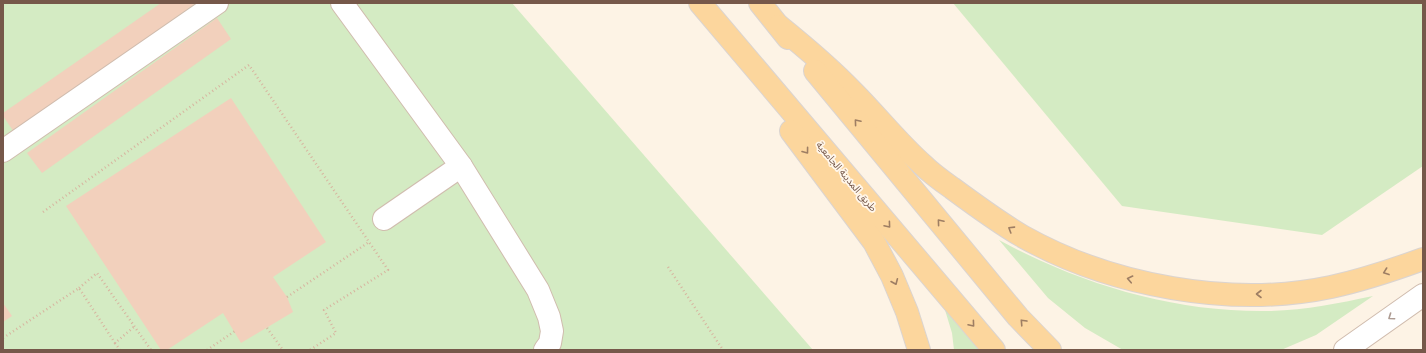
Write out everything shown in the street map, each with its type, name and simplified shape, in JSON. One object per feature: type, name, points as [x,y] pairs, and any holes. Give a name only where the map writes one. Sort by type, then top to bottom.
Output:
[{"type":"main road","name":"طريق المدينة الجامعية","points":[[700,3],[994,350]]},
{"type":"main road","points":[[760,3],[1018,317],[1050,350]]},
{"type":"main road","points":[[779,26],[811,52],[848,87],[923,165],[991,216],[1023,236],[1070,259],[1120,277],[1172,288],[1224,294],[1277,294],[1329,287],[1381,274],[1423,258]]},
{"type":"main road","points":[[739,48],[756,80],[776,110],[874,242],[892,276],[907,312],[919,350]]},
{"type":"street","points":[[3,151],[217,3]]},
{"type":"street","points":[[342,3],[461,166],[538,290],[549,317],[552,331],[550,343],[545,350]]},
{"type":"street","points":[[384,219],[461,166]]},
{"type":"street","points":[[538,290],[560,312],[565,322],[567,333],[564,344],[560,350]]},
{"type":"street","points":[[1345,350],[1423,295]]},
{"type":"path","points":[[43,212],[249,65],[388,270],[324,310],[336,333],[310,350]]},
{"type":"path","points":[[287,297],[369,242]]},
{"type":"path","points":[[668,267],[723,350]]},
{"type":"path","points":[[3,338],[79,288],[97,273],[151,350]]},
{"type":"path","points":[[79,288],[120,350]]},
{"type":"path","points":[[115,343],[135,326]]},
{"type":"path","points":[[267,328],[283,350]]},
{"type":"path","points":[[207,350],[235,331]]},
{"type":"green space","points":[[3,3],[512,3],[813,350],[3,350]]},
{"type":"green space","points":[[953,3],[1423,3],[1423,166],[1322,235],[1122,206]]},
{"type":"green space","points":[[999,240],[1031,256],[1096,283],[1130,293],[1200,307],[1271,311],[1323,306],[1373,296],[1316,335],[1281,350],[1123,350],[1085,328],[1048,298]]},
{"type":"green space","points":[[945,310],[979,350],[954,350],[952,333]]},
{"type":"building","points":[[161,3],[196,3],[14,132],[3,116],[3,113]]},
{"type":"building","points":[[217,18],[231,39],[42,173],[27,153]]},
{"type":"building","points":[[231,98],[326,242],[273,277],[287,297],[293,312],[241,343],[223,313],[167,350],[161,350],[66,206]]},
{"type":"building","points":[[3,303],[12,316],[3,322]]}]
